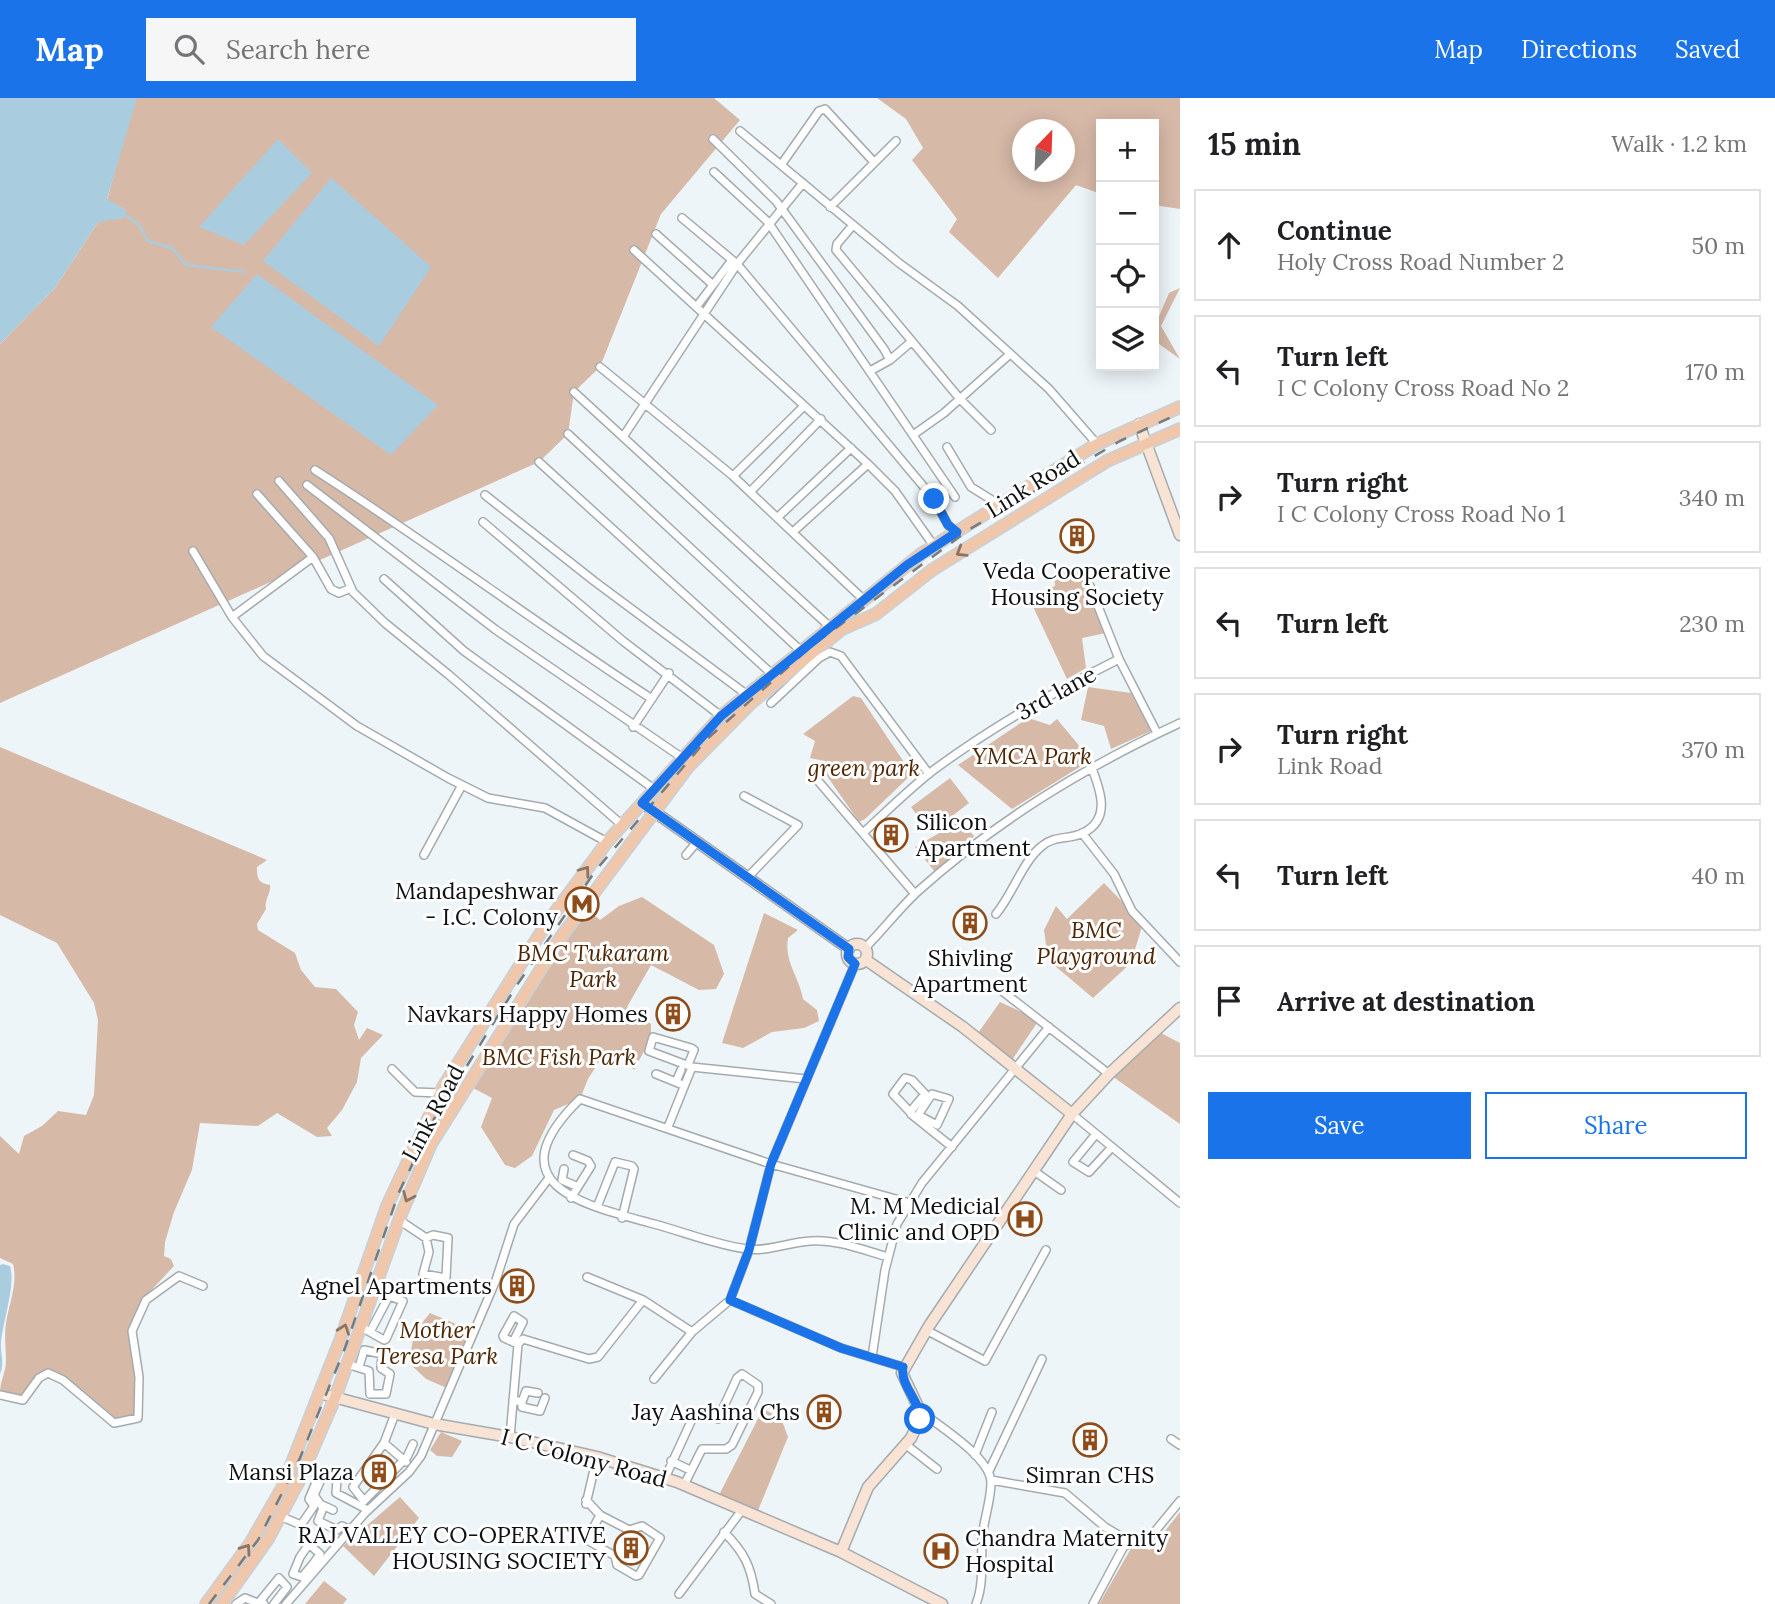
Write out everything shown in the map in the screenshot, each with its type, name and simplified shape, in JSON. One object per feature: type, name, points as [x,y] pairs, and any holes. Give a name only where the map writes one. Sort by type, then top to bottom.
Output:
[{"type":"main road","name":"Link Road","points":[[206,1604],[251,1542],[275,1502],[295,1458],[387,1206],[440,1093],[545,926],[621,824],[721,716],[829,626],[934,545],[1097,444],[1180,407]]},
{"type":"main road","name":"Link Road","points":[[222,1604],[280,1516],[353,1365],[398,1220],[431,1144],[561,937],[688,767],[727,726],[842,629],[876,614],[932,570],[1107,461],[1180,429]]},
{"type":"street","points":[[781,165],[819,111],[825,108],[873,161]]},
{"type":"street","points":[[740,131],[853,225],[958,306],[1049,389],[1097,444]]},
{"type":"street","points":[[713,139],[781,209],[856,308],[890,360]]},
{"type":"street","points":[[831,207],[873,161],[896,141]]},
{"type":"street","points":[[714,172],[768,222],[955,497]]},
{"type":"street","points":[[697,306],[712,284],[803,183]]},
{"type":"street","points":[[682,218],[734,262],[934,499],[948,525],[957,532]]},
{"type":"street","points":[[853,225],[837,244],[836,250],[960,399],[991,430]]},
{"type":"street","points":[[656,234],[712,284]]},
{"type":"street","points":[[634,250],[868,464],[895,491],[934,545]]},
{"type":"street","points":[[623,437],[706,314],[734,262]]},
{"type":"street","points":[[870,371],[890,360],[911,342]]},
{"type":"street","points":[[913,435],[960,399],[1009,355]]},
{"type":"street","points":[[600,367],[733,476],[794,530],[863,599]]},
{"type":"street","points":[[573,393],[829,626]]},
{"type":"street","points":[[733,476],[804,406]]},
{"type":"street","points":[[750,492],[821,419]]},
{"type":"street","points":[[1139,424],[1180,535]]},
{"type":"street","points":[[568,434],[800,650]]},
{"type":"street","points":[[947,446],[971,488],[1000,505]]},
{"type":"street","points":[[778,517],[851,448]]},
{"type":"street","points":[[539,462],[772,674]]},
{"type":"street","points":[[794,530],[868,464]]},
{"type":"street","points":[[315,470],[405,527],[555,636],[652,699]]},
{"type":"street","points":[[279,481],[329,538],[351,588],[385,623],[621,824]]},
{"type":"street","points":[[307,485],[496,630],[633,727],[681,757]]},
{"type":"street","points":[[257,494],[313,557],[331,589],[340,593],[351,588]]},
{"type":"street","points":[[485,495],[594,581],[746,694]]},
{"type":"street","points":[[483,522],[623,641],[669,673],[721,716]]},
{"type":"street","points":[[193,551],[232,617],[263,656],[357,726],[488,798],[545,808],[607,842]]},
{"type":"street","points":[[232,617],[313,557]]},
{"type":"street","points":[[384,579],[464,651],[654,789]]},
{"type":"street","name":"3rd lane","points":[[863,833],[929,774],[1000,724],[1063,687],[1119,659],[1090,586]]},
{"type":"street","points":[[771,703],[819,658],[830,652],[849,663],[875,706],[929,774]]},
{"type":"street","points":[[1119,659],[1157,733]]},
{"type":"street","points":[[633,727],[669,673]]},
{"type":"street","points":[[1180,723],[1091,766],[998,827],[915,894],[865,948],[866,960],[1017,1068],[1180,1203]]},
{"type":"street","points":[[996,914],[1009,899],[1040,848],[1057,837],[1082,833],[1097,821],[1103,796],[1091,766]]},
{"type":"street","points":[[813,775],[915,894]]},
{"type":"street","points":[[424,855],[462,785]]},
{"type":"street","points":[[744,796],[798,825],[747,878]]},
{"type":"street","points":[[642,803],[849,949]]},
{"type":"street","points":[[1082,833],[1114,874],[1132,911],[1180,962]]},
{"type":"street","points":[[685,854],[695,841]]},
{"type":"street","points":[[855,964],[848,957],[849,949],[856,944],[865,948]]},
{"type":"street","points":[[654,1379],[692,1332],[730,1300],[749,1250],[771,1164],[855,964],[866,960]]},
{"type":"street","points":[[997,987],[1109,1074]]},
{"type":"street","points":[[1130,1542],[1105,1527],[1065,1493],[990,1475],[975,1455],[920,1411],[903,1379],[903,1367],[1072,1114],[1109,1074],[1180,1008]]},
{"type":"street","points":[[872,1357],[888,1257],[897,1224],[952,1147],[1049,1027]]},
{"type":"street","points":[[668,1127],[679,1083],[687,1067],[694,1051],[655,1036],[649,1051],[687,1067],[701,1066],[806,1079]]},
{"type":"street","points":[[392,1069],[415,1092],[440,1093]]},
{"type":"street","points":[[656,1074],[679,1083]]},
{"type":"street","points":[[909,1112],[925,1094],[912,1080],[905,1078],[893,1094],[909,1112],[918,1117],[937,1125],[949,1099],[932,1094],[918,1117]]},
{"type":"street","points":[[888,1257],[826,1241],[749,1250],[622,1218],[572,1198],[549,1178],[545,1168],[546,1152],[568,1111],[580,1099],[771,1164],[910,1203]]},
{"type":"street","points":[[918,1117],[952,1147]]},
{"type":"street","points":[[1096,1134],[1073,1162],[1089,1172],[1112,1147]]},
{"type":"street","points":[[572,1198],[576,1186],[587,1177],[591,1166],[589,1161],[573,1155]]},
{"type":"street","points":[[597,1208],[615,1162],[632,1166],[634,1169],[622,1218]]},
{"type":"street","points":[[564,1169],[562,1180],[576,1186]]},
{"type":"street","points":[[1034,1171],[1061,1190]]},
{"type":"street","points":[[281,1595],[287,1602],[315,1566],[320,1554],[311,1544],[300,1557],[293,1574],[302,1577],[315,1566],[412,1468],[427,1444],[496,1280],[514,1224],[549,1178]]},
{"type":"street","points":[[398,1220],[426,1238],[429,1252],[424,1274],[446,1278],[448,1238],[433,1235],[426,1238]]},
{"type":"street","points":[[926,1330],[985,1361],[1046,1250]]},
{"type":"street","points":[[0,1395],[23,1400],[39,1378],[48,1373],[63,1380],[114,1423],[138,1418],[139,1377],[132,1331],[146,1300],[179,1276],[203,1286]]},
{"type":"street","points":[[587,1277],[643,1300],[692,1332]]},
{"type":"street","points":[[389,1296],[403,1301],[386,1339],[365,1330],[389,1296]]},
{"type":"street","points":[[510,1437],[516,1343],[523,1339],[589,1359],[598,1357],[643,1300]]},
{"type":"street","points":[[730,1300],[841,1348],[903,1367]]},
{"type":"street","points":[[364,1350],[382,1354],[381,1367],[390,1374],[386,1394],[370,1394],[369,1371],[353,1365],[364,1350]]},
{"type":"street","points":[[976,1604],[982,1580],[983,1537],[990,1475],[1042,1359]]},
{"type":"street","points":[[665,1478],[697,1411],[718,1419],[737,1378],[742,1374],[748,1376],[758,1385],[758,1392],[732,1445],[726,1449],[702,1448],[684,1485]]},
{"type":"street","points":[[526,1391],[542,1396],[540,1410],[522,1407],[522,1402],[526,1391]]},
{"type":"street","name":"I C Colony Road","points":[[319,1393],[434,1424],[510,1437],[597,1457],[665,1478],[841,1552],[942,1604]]},
{"type":"street","points":[[513,1400],[522,1402]]},
{"type":"street","points":[[841,1552],[868,1487],[919,1424],[920,1411]]},
{"type":"street","points":[[975,1455],[992,1412]]},
{"type":"street","points":[[395,1415],[384,1443],[353,1491],[367,1501],[403,1460],[413,1444]]},
{"type":"street","points":[[1171,1438],[1180,1445]]},
{"type":"street","points":[[384,1443],[412,1468]]},
{"type":"street","points":[[905,1444],[937,1469]]},
{"type":"street","points":[[597,1457],[586,1503],[600,1515],[629,1530],[642,1526],[660,1538],[639,1575],[636,1576],[617,1565],[615,1556],[587,1540],[600,1515]]},
{"type":"street","points":[[671,1461],[691,1470]]},
{"type":"street","points":[[280,1516],[301,1525],[314,1506],[309,1499],[317,1475],[313,1464],[308,1462]]},
{"type":"street","points":[[333,1510],[322,1505],[314,1495],[325,1475],[337,1480],[336,1493],[368,1510]]},
{"type":"street","points":[[1093,1604],[1121,1550],[1130,1542],[1152,1535],[1180,1501]]},
{"type":"street","points":[[322,1505],[318,1521],[337,1530],[342,1526],[350,1530]]},
{"type":"street","points":[[679,1594],[742,1510]]},
{"type":"street","points":[[723,1532],[743,1552],[751,1566],[755,1594],[771,1604]]},
{"type":"street","points":[[236,1604],[245,1598],[262,1604],[261,1600],[276,1578],[287,1584],[274,1604]]},
{"type":"green space","points":[[128,98],[714,98],[740,120],[661,214],[600,367],[574,392],[568,434],[539,462],[0,703],[0,344],[55,288],[98,222],[126,210],[107,200],[133,104]]},
{"type":"green space","points":[[877,98],[1180,98],[1180,209],[1159,206],[1159,119],[1096,119],[1096,192],[1076,185],[998,278],[949,232],[957,219],[912,160],[923,148],[906,119]]},
{"type":"green space","points":[[1180,288],[1161,326],[1180,359],[1159,344],[1159,316],[1169,293]]},
{"type":"green space","points":[[1076,567],[1091,594],[1106,633],[1082,638],[1086,668],[1067,679],[1028,596],[1055,586],[1054,574]]},
{"type":"green space","points":[[1088,687],[1131,693],[1151,731],[1111,749],[1104,726],[1081,720]]},
{"type":"green space","name":"green park","points":[[853,696],[861,698],[912,774],[859,822],[827,776],[825,761],[810,758],[815,741],[803,734]]},
{"type":"green space","name":"YMCA Park","points":[[1028,718],[1050,725],[1057,719],[1091,760],[1012,809],[958,765]]},
{"type":"green space","points":[[0,747],[267,860],[257,867],[259,879],[270,885],[266,909],[257,924],[258,930],[295,953],[301,970],[315,987],[336,989],[358,1012],[354,1025],[359,1040],[367,1028],[383,1035],[361,1058],[357,1082],[342,1110],[327,1128],[332,1136],[317,1137],[277,1113],[258,1126],[200,1123],[192,1170],[174,1212],[165,1242],[164,1256],[171,1259],[174,1266],[143,1299],[130,1332],[137,1379],[136,1416],[114,1420],[49,1371],[22,1398],[0,1393],[6,1365],[6,1323],[13,1294],[14,1271],[13,1264],[0,1258],[0,1136],[19,1154],[24,1136],[42,1126],[58,1111],[86,1115],[94,1095],[98,1020],[94,1003],[57,943],[0,915]]},
{"type":"green space","points":[[950,778],[969,803],[930,833],[911,807]]},
{"type":"green space","points":[[960,821],[974,836],[958,860],[935,872],[915,847]]},
{"type":"green space","name":"BMC Playground","points":[[1104,883],[1143,923],[1131,963],[1093,998],[1048,960],[1044,930],[1056,906],[1067,919]]},
{"type":"green space","points":[[642,897],[714,945],[724,974],[716,989],[699,990],[651,965],[627,1007],[651,1024],[651,1038],[634,1070],[621,1053],[604,1054],[588,1079],[580,1099],[554,1110],[532,1156],[515,1168],[505,1165],[481,1127],[492,1098],[473,1088],[513,1015],[587,909],[600,920],[619,906]]},
{"type":"green space","points":[[764,913],[798,930],[788,938],[788,954],[803,999],[817,1010],[819,1021],[804,1028],[772,1032],[743,1048],[722,1043]]},
{"type":"green space","points":[[1000,1002],[1039,1020],[1010,1063],[978,1033]]},
{"type":"green space","points":[[1157,1031],[1180,1043],[1180,1124],[1109,1074]]},
{"type":"green space","name":"Mother Teresa Park","points":[[430,1313],[470,1330],[447,1388],[426,1379],[409,1363],[414,1333]]},
{"type":"green space","points":[[763,1409],[781,1418],[788,1437],[757,1513],[719,1495]]},
{"type":"green space","points":[[441,1432],[462,1441],[452,1457],[437,1456],[430,1450]]},
{"type":"green space","points":[[400,1497],[419,1518],[374,1576],[343,1546]]},
{"type":"green space","points":[[1180,1512],[1180,1604],[1099,1604],[1133,1545],[1150,1550]]},
{"type":"green space","points":[[324,1581],[347,1599],[343,1604],[305,1604]]},
{"type":"water","points":[[0,98],[137,98],[107,199],[126,210],[124,218],[98,222],[55,288],[0,344]]},
{"type":"water","points":[[278,139],[312,173],[244,245],[199,227]]},
{"type":"water","points":[[331,178],[431,267],[379,346],[263,261]]},
{"type":"water","points":[[257,274],[438,405],[391,455],[211,327]]},
{"type":"water","points":[[0,1265],[10,1266],[11,1283],[1,1342],[0,1374]]},
{"type":"waterway","points":[[123,213],[139,225],[148,241],[172,248],[186,265],[244,272]]},
{"type":"railway","points":[[209,1604],[258,1540],[300,1458],[345,1348],[399,1192],[434,1119],[517,985],[596,870],[707,739],[813,645],[970,529],[1120,441],[1180,413]]},
{"type":"place","name":"Veda Cooperative Housing Society","points":[[1077,536]]},
{"type":"place","name":"Silicon Apartment","points":[[891,835]]},
{"type":"place","name":"Mandapeshwar - I.C. Colony","points":[[582,904]]},
{"type":"place","name":"Shivling Apartment","points":[[970,923]]},
{"type":"place","name":"Navkars Happy Homes","points":[[673,1014]]},
{"type":"place","name":"M. M Medicial Clinic and OPD","points":[[1025,1219]]},
{"type":"place","name":"Agnel Apartments","points":[[517,1286]]},
{"type":"place","name":"Jay Aashina Chs","points":[[824,1412]]},
{"type":"place","name":"Simran CHS","points":[[1090,1440]]},
{"type":"place","name":"Mansi Plaza","points":[[379,1472]]},
{"type":"place","name":"RAJ VALLEY CO-OPERATIVE HOUSING SOCIETY","points":[[631,1548]]},
{"type":"place","name":"Chandra Maternity Hospital","points":[[941,1551]]},
{"type":"route","points":[[920,1419],[920,1411],[902,1376],[903,1367],[841,1348],[730,1300],[749,1250],[771,1164],[855,964],[849,960],[849,949],[642,803],[721,716],[863,599],[921,554],[957,532],[948,525],[934,499]]},
{"type":"park label","name":"BMC Tukaram Park","points":[[593,966]]},
{"type":"park label","name":"BMC Fish Park","points":[[559,1057]]}]
